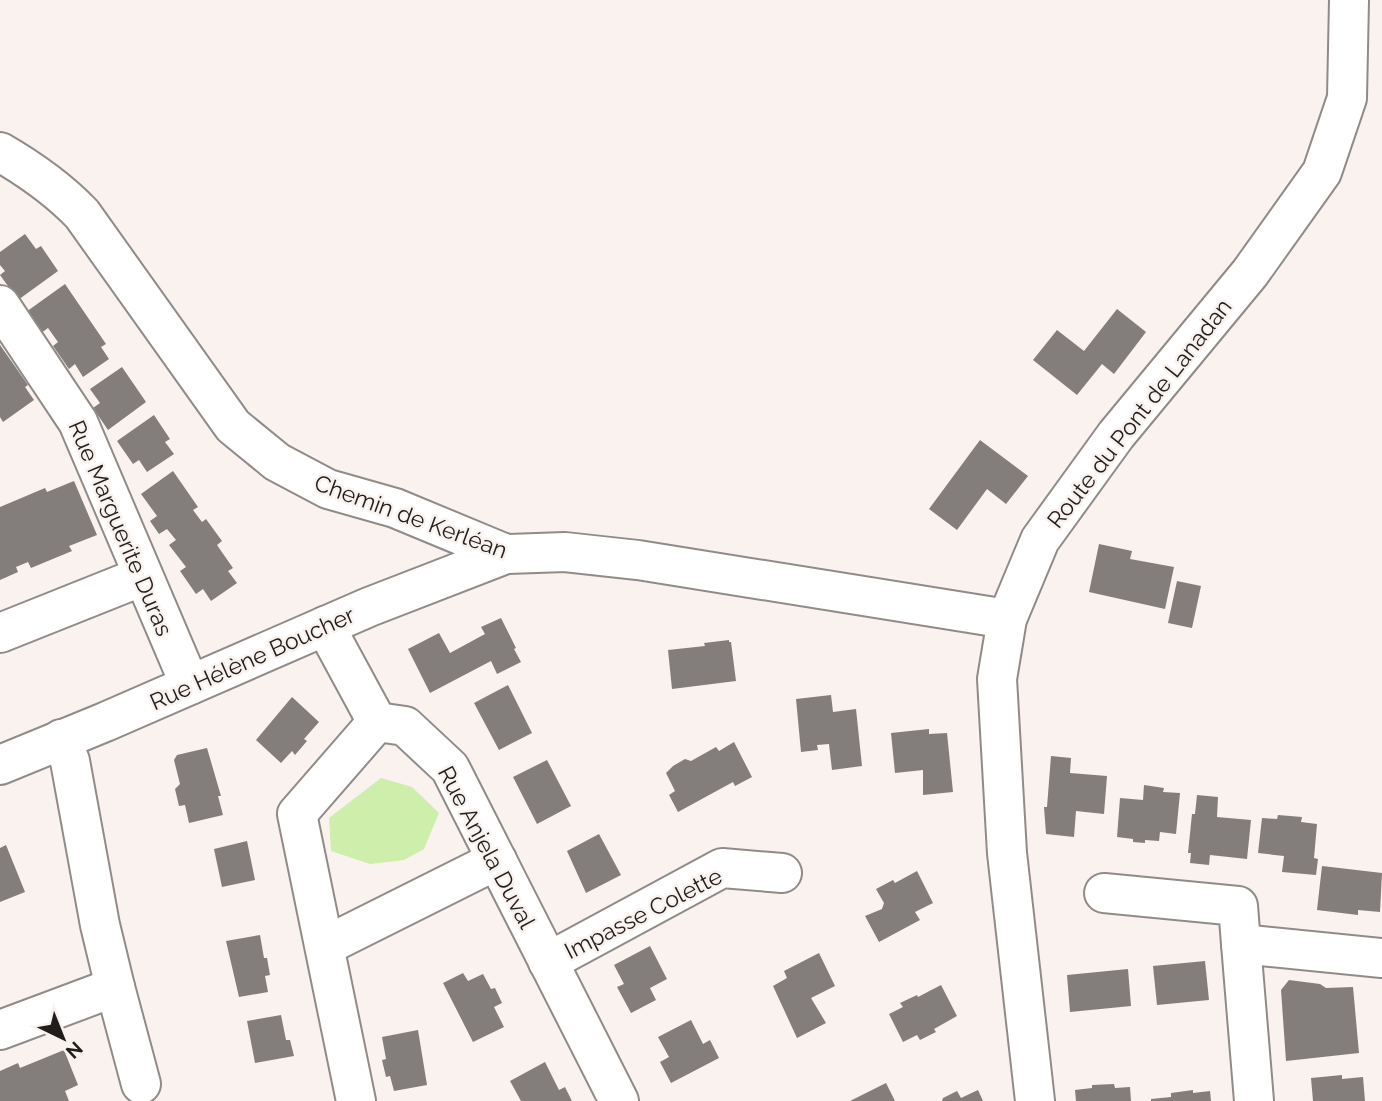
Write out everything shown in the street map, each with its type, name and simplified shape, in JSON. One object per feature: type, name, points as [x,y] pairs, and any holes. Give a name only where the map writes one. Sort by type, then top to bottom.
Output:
[{"type":"street","name":"Route du Pont de Lanadan","points":[[1035,1101],[1005,826],[997,679],[1007,619],[1040,540],[1116,435],[1250,273],[1322,172],[1347,98],[1349,0]]},
{"type":"street","name":"Chemin de Kerléan","points":[[0,152],[33,170],[62,193],[82,214],[233,426],[285,467],[328,489],[395,508],[506,554],[565,552],[638,560],[1007,619]]},
{"type":"street","name":"Rue Marguerite Duras","points":[[0,304],[78,422],[190,685]]},
{"type":"street","name":"Rue Hélène Boucher","points":[[0,765],[325,626],[506,554]]},
{"type":"street","points":[[0,633],[143,576]]},
{"type":"street","points":[[325,626],[377,722],[297,814],[356,1101]]},
{"type":"street","name":"Rue Anjela Duval","points":[[377,722],[405,726],[450,768],[619,1101]]},
{"type":"street","points":[[61,739],[70,761],[100,925],[141,1084]]},
{"type":"street","points":[[326,946],[497,860]]},
{"type":"street","name":"Impasse Colette","points":[[548,962],[722,868],[782,873]]},
{"type":"street","points":[[1104,893],[1238,906],[1254,1101]]},
{"type":"street","points":[[1241,944],[1382,958]]},
{"type":"street","points":[[0,1030],[116,987]]},
{"type":"green space","points":[[381,778],[412,787],[439,813],[424,849],[404,860],[370,864],[331,851],[329,818]]},
{"type":"building","points":[[25,234],[36,249],[41,246],[58,271],[18,300],[0,275],[5,271],[0,265],[0,252]]},
{"type":"building","points":[[65,284],[106,344],[101,347],[109,359],[83,377],[75,364],[69,369],[53,346],[58,342],[48,328],[41,333],[26,312]]},
{"type":"building","points":[[1117,309],[1146,332],[1114,374],[1102,364],[1077,395],[1033,360],[1057,330],[1084,351]]},
{"type":"building","points":[[0,345],[28,385],[25,387],[34,400],[3,422],[0,417]]},
{"type":"building","points":[[122,367],[146,402],[108,430],[93,408],[100,403],[90,389]]},
{"type":"building","points":[[154,415],[170,439],[165,442],[174,454],[147,472],[139,460],[133,464],[117,441]]},
{"type":"building","points":[[980,440],[1028,476],[1006,504],[987,489],[957,530],[929,509]]},
{"type":"building","points":[[173,471],[198,507],[193,510],[202,522],[206,519],[222,541],[217,545],[233,568],[228,571],[237,583],[211,601],[203,589],[196,594],[180,571],[186,567],[169,545],[176,540],[167,529],[159,534],[150,521],[157,516],[141,494]]},
{"type":"building","points":[[74,481],[97,535],[69,546],[72,551],[31,568],[28,562],[16,567],[18,572],[0,580],[0,507],[45,488],[47,492]]},
{"type":"building","points":[[1099,544],[1132,551],[1130,559],[1174,567],[1165,609],[1089,592]]},
{"type":"building","points":[[1177,581],[1201,586],[1192,628],[1168,623]]},
{"type":"building","points":[[501,618],[521,662],[497,674],[491,661],[430,693],[408,649],[439,633],[450,653],[485,634],[481,627]]},
{"type":"building","points":[[729,640],[736,681],[672,689],[668,650]]},
{"type":"building","points":[[508,685],[532,733],[499,750],[474,703]]},
{"type":"building","points":[[831,695],[833,712],[856,709],[862,766],[832,770],[829,744],[817,745],[818,750],[801,752],[796,699]]},
{"type":"building","points":[[292,697],[319,722],[304,739],[307,741],[295,755],[292,751],[281,763],[256,740]]},
{"type":"building","points":[[929,729],[929,734],[947,733],[953,792],[923,795],[923,770],[895,773],[891,733]]},
{"type":"building","points":[[734,742],[752,777],[735,786],[733,782],[678,812],[669,795],[675,791],[666,773],[685,759],[691,761],[716,747],[719,751]]},
{"type":"building","points":[[207,748],[221,796],[218,796],[223,815],[189,823],[185,805],[179,806],[175,789],[180,784],[174,760],[177,755]]},
{"type":"building","points":[[1051,756],[1071,758],[1070,773],[1107,776],[1104,814],[1076,811],[1074,837],[1046,834],[1044,807],[1047,807]]},
{"type":"building","points":[[547,760],[571,806],[537,824],[513,777]]},
{"type":"building","points":[[1144,785],[1164,788],[1163,792],[1180,793],[1176,834],[1160,832],[1159,841],[1145,840],[1145,843],[1117,837],[1120,798],[1143,800]]},
{"type":"building","points":[[1197,795],[1218,797],[1217,817],[1251,820],[1247,859],[1210,855],[1209,865],[1190,863],[1191,853],[1188,853],[1192,814],[1195,814]]},
{"type":"building","points":[[1278,815],[1302,817],[1301,822],[1317,824],[1314,858],[1318,859],[1316,875],[1282,872],[1284,856],[1258,853],[1262,818],[1277,819]]},
{"type":"building","points":[[599,834],[621,875],[586,893],[567,851]]},
{"type":"building","points":[[247,841],[255,880],[222,887],[214,849]]},
{"type":"building","points":[[6,845],[25,892],[0,902],[0,848]]},
{"type":"building","points":[[1322,866],[1382,873],[1380,912],[1358,910],[1358,915],[1317,910]]},
{"type":"building","points":[[917,871],[933,903],[915,912],[920,920],[879,942],[865,916],[882,909],[884,903],[876,889],[893,880],[895,883]]},
{"type":"building","points":[[260,935],[270,975],[265,976],[268,992],[239,997],[226,941]]},
{"type":"building","points":[[650,946],[667,979],[650,988],[656,1000],[631,1013],[617,987],[624,984],[614,965]]},
{"type":"building","points":[[819,953],[835,986],[811,998],[826,1023],[797,1038],[773,986],[787,978],[784,971]]},
{"type":"building","points":[[1205,961],[1209,1000],[1157,1005],[1153,966]]},
{"type":"building","points":[[1128,969],[1131,1006],[1070,1012],[1067,975]]},
{"type":"building","points":[[463,973],[468,981],[483,974],[491,989],[495,988],[502,1003],[494,1007],[504,1027],[473,1042],[443,983]]},
{"type":"building","points":[[1289,980],[1320,984],[1326,988],[1353,987],[1359,1053],[1286,1061],[1281,990]]},
{"type":"building","points":[[941,985],[957,1016],[920,1040],[917,1035],[903,1042],[889,1014],[903,1007],[900,1003]]},
{"type":"building","points":[[281,1015],[286,1040],[290,1040],[294,1056],[255,1063],[247,1021]]},
{"type":"building","points":[[691,1020],[703,1044],[710,1040],[719,1058],[671,1083],[660,1062],[669,1057],[658,1037]]},
{"type":"building","points":[[418,1030],[427,1085],[394,1091],[390,1076],[386,1077],[382,1060],[386,1059],[382,1037]]},
{"type":"building","points":[[64,1050],[78,1085],[65,1091],[69,1101],[0,1101],[0,1071],[18,1063],[20,1068]]},
{"type":"building","points":[[545,1062],[559,1090],[565,1087],[572,1101],[521,1101],[510,1081]]},
{"type":"building","points":[[1342,1075],[1342,1079],[1363,1077],[1365,1101],[1313,1101],[1311,1078]]},
{"type":"building","points":[[886,1083],[895,1101],[850,1101]]},
{"type":"building","points":[[1114,1084],[1115,1088],[1130,1087],[1131,1101],[1076,1101],[1075,1090],[1092,1088],[1092,1085]]},
{"type":"building","points":[[978,1090],[983,1101],[942,1101],[957,1091],[961,1098]]},
{"type":"building","points":[[1193,1090],[1193,1093],[1210,1091],[1211,1101],[1151,1101],[1171,1097],[1171,1093]]}]
